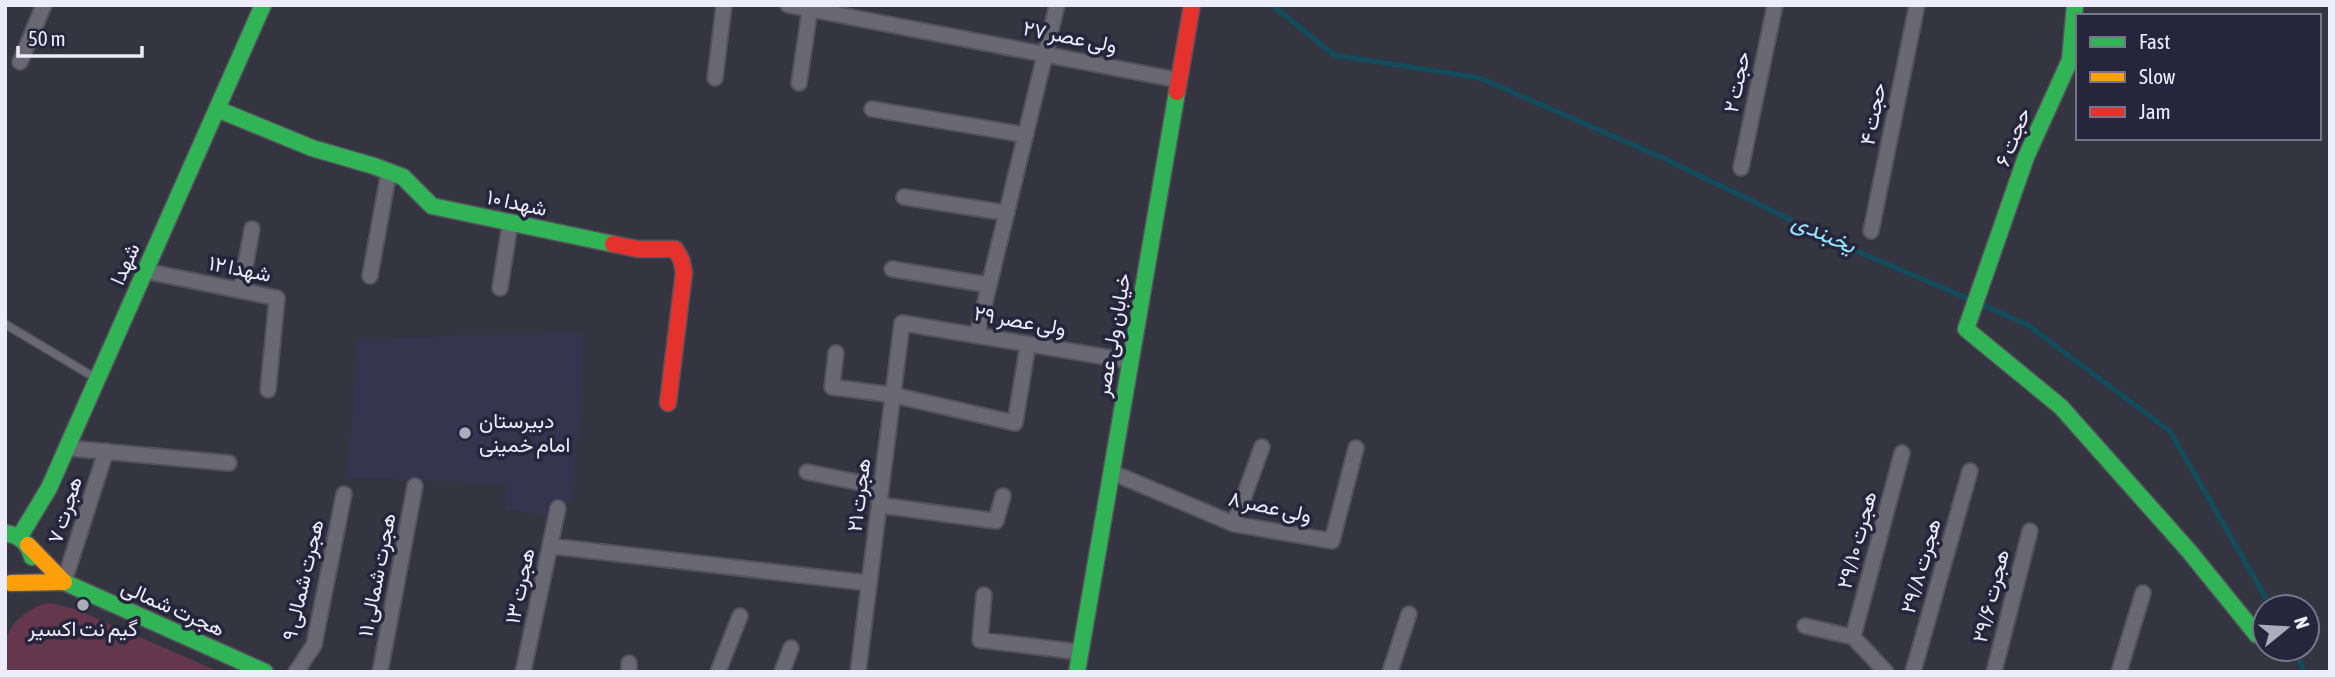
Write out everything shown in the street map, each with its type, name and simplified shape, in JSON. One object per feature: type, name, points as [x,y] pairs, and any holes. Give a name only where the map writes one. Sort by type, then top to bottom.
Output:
[{"type":"street","points":[[20,62],[44,5]]},
{"type":"street","name":"شهدا","points":[[18,538],[49,488],[263,5]]},
{"type":"street","points":[[715,78],[724,5]]},
{"type":"street","points":[[977,335],[1057,5]]},
{"type":"street","name":"خیابان ولی عصر","points":[[1077,672],[1192,5]]},
{"type":"street","name":"حجت ۲","points":[[1741,168],[1775,5]]},
{"type":"street","name":"حجت ۴","points":[[1871,231],[1916,5]]},
{"type":"street","name":"حجت ۶","points":[[2074,5],[2070,60],[2026,157],[1966,329],[2061,407],[2189,551],[2251,628]]},
{"type":"street","points":[[800,7],[800,83]]},
{"type":"street","name":"ولی عصر ۲۷","points":[[800,7],[1178,80]]},
{"type":"street","name":"شهدا ۱۰","points":[[217,108],[312,148],[403,177],[432,206],[638,249],[675,249],[684,272],[668,403]]},
{"type":"street","points":[[872,108],[1026,135]]},
{"type":"street","points":[[370,276],[389,172]]},
{"type":"street","points":[[904,197],[1007,213]]},
{"type":"street","points":[[500,288],[510,223]]},
{"type":"street","points":[[241,290],[252,229]]},
{"type":"street","points":[[892,269],[989,285]]},
{"type":"street","name":"شهدا ۱۲","points":[[145,271],[277,298],[268,390]]},
{"type":"street","name":"ولی عصر ۲۹","points":[[902,323],[1130,361]]},
{"type":"street","name":"هجرت ۲۱","points":[[858,672],[902,323]]},
{"type":"street","points":[[836,353],[832,387],[893,395],[1015,423],[1028,344]]},
{"type":"street","points":[[1234,524],[1262,447]]},
{"type":"street","name":"ولی عصر ۸","points":[[1111,472],[1234,524],[1332,541],[1356,447]]},
{"type":"street","points":[[67,448],[229,463]]},
{"type":"street","name":"هجرت ۷","points":[[64,582],[107,452]]},
{"type":"street","name":"هجرت ۲۹/۱۰","points":[[1853,637],[1902,453]]},
{"type":"street","name":"هجرت ۲۹/۸","points":[[1913,672],[1969,471]]},
{"type":"street","points":[[807,472],[881,487]]},
{"type":"street","name":"هجرت شمالی ۱۱","points":[[380,672],[415,486]]},
{"type":"street","name":"هجرت شمالی ۹","points":[[296,672],[314,645],[344,494]]},
{"type":"street","points":[[879,505],[996,521],[1003,496]]},
{"type":"street","name":"هجرت ۱۳","points":[[523,672],[558,509]]},
{"type":"street","name":"هجرت ۲۹/۶","points":[[1994,672],[2030,531]]},
{"type":"street","points":[[18,538],[64,582]]},
{"type":"street","points":[[8,583],[22,579],[32,559],[18,538]]},
{"type":"street","points":[[550,546],[869,583]]},
{"type":"street","points":[[8,583],[64,582]]},
{"type":"street","name":"هجرت شمالی","points":[[64,582],[265,672]]},
{"type":"street","points":[[2119,672],[2143,593]]},
{"type":"street","points":[[984,595],[980,640],[1080,652]]},
{"type":"street","points":[[1390,672],[1409,614]]},
{"type":"street","points":[[718,672],[740,616]]},
{"type":"street","points":[[1805,626],[1853,637],[1886,672]]},
{"type":"street","points":[[782,672],[791,648]]},
{"type":"lane","points":[[5,324],[97,379]]},
{"type":"shaded area","name":"دبیرستان امام خمینی","points":[[583,334],[581,403],[570,503],[548,500],[547,515],[505,510],[507,483],[348,478],[358,340]]},
{"type":"shaded area","points":[[50,603],[75,609],[220,672],[5,672],[5,643],[11,629],[28,611]]},
{"type":"waterway","name":"یخبندی","points":[[1272,5],[1334,55],[1480,78],[1663,158],[1845,246],[1971,300]]},
{"type":"waterway","name":"یخبندی","points":[[1980,304],[2026,324],[2170,431],[2263,593]]},
{"type":"waterway","name":"یخبندی","points":[[2300,663],[2305,672]]},
{"type":"traffic: fast","points":[[20,536],[49,488],[263,5]]},
{"type":"traffic: fast","points":[[2075,5],[2070,60],[2026,157],[1966,329],[2061,407],[2189,551],[2251,628]]},
{"type":"traffic: fast","points":[[1077,672],[1177,92]]},
{"type":"traffic: fast","points":[[217,109],[312,148],[403,177],[432,206],[613,244]]},
{"type":"traffic: fast","points":[[5,533],[23,540],[32,557]]},
{"type":"traffic: fast","points":[[64,582],[265,672]]},
{"type":"traffic: slow","points":[[11,583],[64,582],[28,545]]},
{"type":"traffic: jam","points":[[1177,92],[1192,5]]},
{"type":"traffic: jam","points":[[613,244],[638,249],[675,249],[681,259],[684,272],[668,403]]},
{"type":"place","name":"دبیرستان امام خمینی","points":[[465,433]]},
{"type":"place","name":"گیم نت اکسیر","points":[[83,605]]}]
